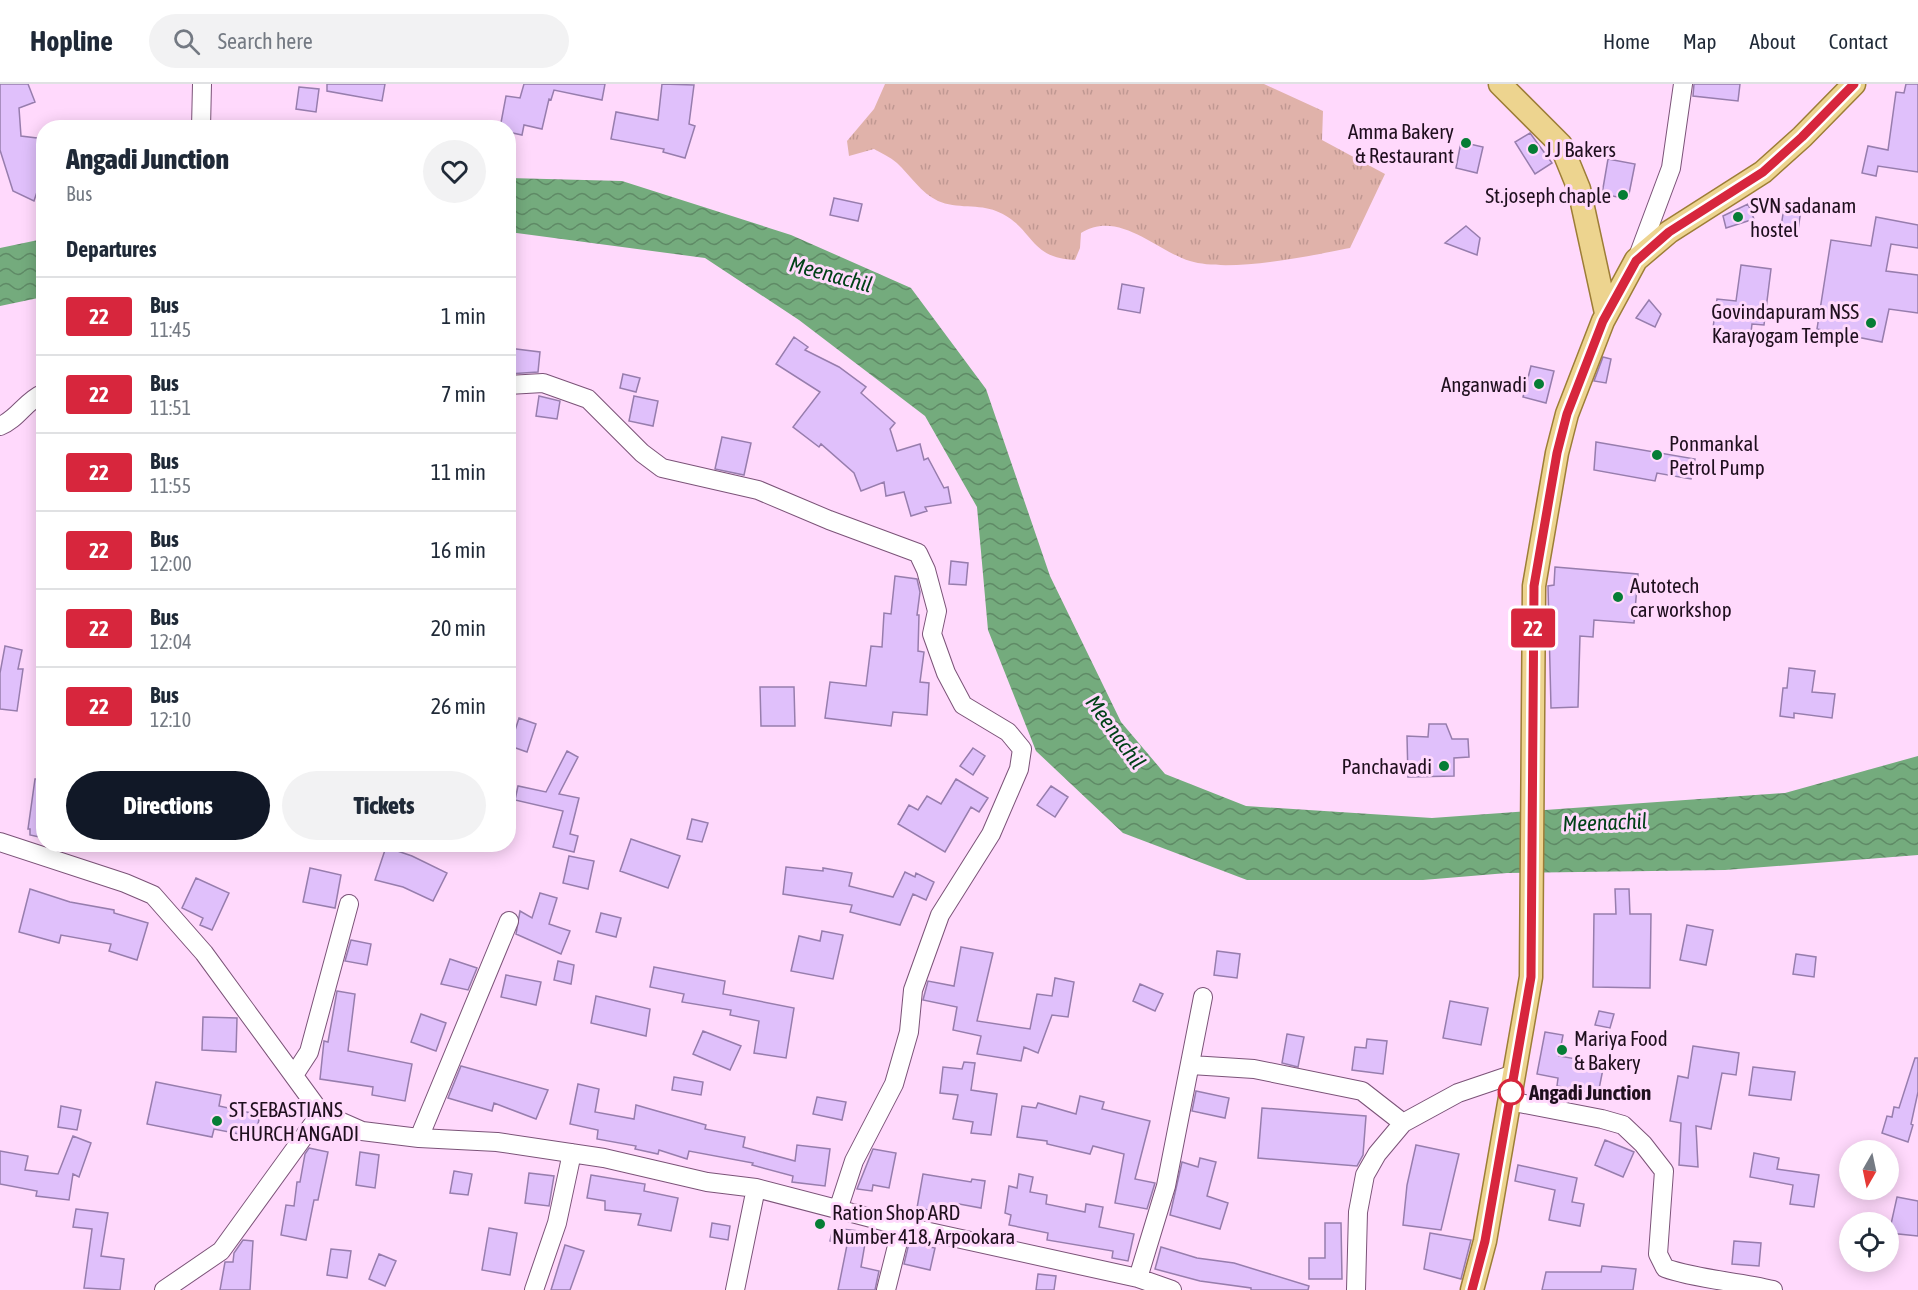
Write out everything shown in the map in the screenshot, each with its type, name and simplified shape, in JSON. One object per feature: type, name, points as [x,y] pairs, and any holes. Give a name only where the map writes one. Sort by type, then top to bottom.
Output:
[{"type":"main road","points":[[1500,84],[1561,145],[1579,189],[1606,313]]},
{"type":"main road","points":[[1472,1290],[1485,1241],[1531,977],[1535,776],[1534,586],[1559,443],[1567,414],[1606,313],[1636,261],[1669,232],[1763,172],[1802,137],[1854,84]]},
{"type":"street","points":[[201,120],[202,84]]},
{"type":"street","points":[[1636,261],[1671,168],[1683,84]]},
{"type":"street","points":[[516,385],[543,383],[588,399],[642,453],[662,468],[758,489],[839,524],[918,553],[926,570],[937,611],[932,634],[946,673],[963,705],[1008,732],[1022,749],[1019,769],[991,834],[940,915],[913,990],[909,1032],[894,1084],[854,1161],[838,1210]]},
{"type":"street","points":[[0,426],[9,422],[31,398],[36,396]]},
{"type":"street","points":[[0,842],[125,883],[153,895],[204,953],[321,1113],[362,1131],[419,1138],[497,1142],[604,1158],[707,1182],[756,1188],[902,1226],[1138,1278],[1172,1290]]},
{"type":"street","points":[[294,1075],[309,1052],[349,904]]},
{"type":"street","points":[[419,1138],[509,921]]},
{"type":"street","points":[[1138,1278],[1166,1186],[1203,997]]},
{"type":"street","points":[[1191,1065],[1254,1069],[1362,1091],[1403,1123]]},
{"type":"street","points":[[1356,1290],[1358,1212],[1365,1175],[1377,1154],[1403,1123],[1458,1093],[1514,1074]]},
{"type":"street","points":[[1509,1101],[1623,1125],[1643,1144],[1664,1172],[1658,1254],[1665,1268],[1683,1275],[1773,1290]]},
{"type":"street","points":[[164,1290],[221,1251],[321,1113]]},
{"type":"street","points":[[534,1290],[557,1223],[572,1153]]},
{"type":"street","points":[[735,1290],[756,1188]]},
{"type":"street","points":[[886,1290],[902,1226]]},
{"type":"green space","points":[[885,84],[1264,84],[1323,111],[1322,140],[1385,174],[1350,248],[1270,262],[1207,264],[1177,256],[1137,234],[1109,226],[1095,227],[1081,233],[1080,248],[1075,260],[1059,258],[1039,248],[1018,225],[996,211],[945,203],[932,198],[897,163],[874,149],[849,156],[847,141],[874,109]]},
{"type":"water","name":"Meenachil","points":[[516,178],[622,181],[791,235],[911,288],[986,389],[1050,576],[1121,722],[1165,774],[1246,806],[1432,818],[1785,793],[1918,756],[1918,855],[1725,870],[1507,873],[1423,880],[1247,880],[1123,833],[1036,751],[988,630],[977,507],[925,416],[799,320],[705,258],[516,233]]},
{"type":"water","points":[[36,240],[36,298],[0,306],[0,248]]},
{"type":"building","points":[[0,84],[28,84],[35,102],[19,108],[21,136],[36,138],[36,195],[34,201],[13,191],[0,150]]},
{"type":"building","points":[[327,84],[385,84],[382,101],[327,91]]},
{"type":"building","points":[[524,84],[605,84],[602,100],[554,90],[551,100],[549,99],[542,129],[524,125],[522,135],[516,134],[516,120],[502,120],[506,96],[520,98]]},
{"type":"building","points":[[662,84],[694,85],[689,124],[695,126],[685,158],[663,152],[664,149],[611,139],[616,112],[658,120]]},
{"type":"building","points":[[1694,84],[1740,84],[1738,101],[1693,96]]},
{"type":"building","points":[[1906,84],[1918,84],[1918,172],[1878,166],[1876,176],[1862,173],[1868,146],[1888,150],[1896,92],[1904,93]]},
{"type":"building","points":[[299,87],[319,89],[316,112],[296,109]]},
{"type":"building","points":[[1530,133],[1552,163],[1535,174],[1515,142]]},
{"type":"building","points":[[1461,142],[1483,147],[1477,173],[1456,168]]},
{"type":"building","points":[[1608,159],[1635,164],[1628,199],[1602,194]]},
{"type":"building","points":[[834,198],[862,204],[858,221],[830,215]]},
{"type":"building","points":[[1785,201],[1802,203],[1798,230],[1781,227]]},
{"type":"building","name":"SVN sadanam hostel","points":[[1748,204],[1754,219],[1726,228],[1723,216]]},
{"type":"building","points":[[1876,217],[1918,225],[1918,248],[1891,244],[1886,271],[1918,275],[1918,313],[1889,309],[1882,342],[1817,329],[1831,240],[1871,246]]},
{"type":"building","points":[[1466,226],[1480,238],[1477,255],[1445,243]]},
{"type":"building","points":[[1741,265],[1771,269],[1764,325],[1752,324],[1750,341],[1712,335],[1717,299],[1736,301]]},
{"type":"building","points":[[1122,284],[1144,288],[1140,313],[1118,309]]},
{"type":"building","points":[[1649,300],[1661,314],[1655,327],[1636,318]]},
{"type":"building","points":[[794,337],[808,347],[805,350],[839,367],[866,387],[861,393],[895,423],[890,429],[897,451],[920,444],[924,460],[928,458],[944,488],[948,487],[951,503],[925,507],[927,511],[911,516],[904,492],[886,496],[884,482],[861,491],[854,473],[821,444],[819,447],[793,427],[820,392],[776,364]]},
{"type":"building","points":[[516,349],[540,352],[538,372],[516,373]]},
{"type":"building","points":[[1603,357],[1611,359],[1606,383],[1594,381]]},
{"type":"building","name":"Anganwadi","points":[[1531,366],[1554,371],[1546,403],[1523,397]]},
{"type":"building","points":[[623,374],[640,378],[636,392],[620,388]]},
{"type":"building","points":[[539,396],[560,401],[557,419],[536,416]]},
{"type":"building","points":[[634,396],[658,401],[653,426],[629,421]]},
{"type":"building","points":[[722,437],[751,443],[744,475],[715,469]]},
{"type":"building","points":[[1596,442],[1695,459],[1691,479],[1657,473],[1655,481],[1594,470]]},
{"type":"building","points":[[951,561],[968,563],[966,585],[949,584]]},
{"type":"building","points":[[1555,567],[1638,574],[1634,623],[1594,620],[1593,637],[1580,636],[1578,707],[1551,708],[1548,586],[1554,585]]},
{"type":"building","points":[[895,576],[917,579],[920,592],[917,615],[919,615],[918,651],[924,652],[920,682],[929,683],[927,715],[893,712],[891,726],[825,718],[830,682],[866,686],[871,646],[882,647],[884,613],[891,614]]},
{"type":"building","points":[[5,646],[22,650],[18,669],[23,669],[17,711],[0,709],[0,673]]},
{"type":"building","points":[[1789,668],[1815,671],[1812,692],[1835,694],[1832,718],[1794,713],[1794,718],[1780,716],[1783,688],[1787,688]]},
{"type":"building","points":[[760,687],[794,687],[795,726],[761,726]]},
{"type":"building","points":[[519,718],[536,724],[527,752],[516,748],[516,727]]},
{"type":"building","points":[[1429,724],[1446,724],[1452,739],[1468,739],[1469,757],[1454,758],[1454,776],[1408,777],[1407,736],[1428,737]]},
{"type":"building","points":[[973,748],[985,756],[973,775],[960,766]]},
{"type":"building","points":[[567,751],[578,757],[559,794],[579,798],[570,834],[578,836],[574,852],[553,847],[563,811],[516,800],[518,786],[546,792]]},
{"type":"building","points":[[36,779],[36,836],[30,835],[30,829],[28,829]]},
{"type":"building","points":[[956,779],[988,798],[979,812],[971,807],[945,852],[898,824],[909,805],[918,810],[927,796],[941,804]]},
{"type":"building","points":[[1051,786],[1068,797],[1055,817],[1037,805]]},
{"type":"building","points":[[692,819],[708,823],[702,842],[687,839]]},
{"type":"building","points":[[631,839],[680,856],[668,888],[620,871]]},
{"type":"building","points":[[384,852],[400,852],[447,873],[433,901],[403,887],[375,880]]},
{"type":"building","points":[[569,856],[594,861],[588,889],[563,883]]},
{"type":"building","points":[[786,867],[823,871],[823,868],[852,873],[849,886],[893,897],[905,872],[915,877],[916,873],[934,882],[926,900],[913,894],[900,925],[850,912],[852,905],[783,894]]},
{"type":"building","points":[[310,868],[341,875],[335,908],[303,902]]},
{"type":"building","points":[[196,878],[229,893],[212,930],[200,925],[203,918],[182,908]]},
{"type":"building","points":[[30,889],[70,902],[114,910],[114,913],[148,923],[137,960],[109,951],[111,944],[61,935],[59,943],[19,932]]},
{"type":"building","points":[[1615,889],[1629,889],[1630,914],[1651,914],[1650,988],[1593,987],[1594,914],[1616,914]]},
{"type":"building","points":[[540,893],[557,898],[549,924],[570,931],[561,954],[516,934],[520,911],[532,918]]},
{"type":"building","points":[[601,913],[621,918],[616,937],[596,932]]},
{"type":"building","points":[[1687,925],[1713,930],[1706,965],[1680,960]]},
{"type":"building","points":[[822,931],[843,935],[833,979],[791,971],[799,936],[820,941]]},
{"type":"building","points":[[351,940],[371,944],[367,965],[345,961]]},
{"type":"building","points":[[961,947],[993,953],[977,1021],[1030,1029],[1037,994],[1052,996],[1055,978],[1074,982],[1068,1017],[1052,1015],[1038,1053],[1024,1047],[1021,1061],[977,1054],[981,1036],[953,1030],[957,1007],[923,1000],[928,981],[954,986]]},
{"type":"building","points":[[1217,951],[1240,954],[1237,978],[1214,975]]},
{"type":"building","points":[[1796,954],[1816,957],[1814,977],[1793,974]]},
{"type":"building","points":[[450,959],[477,968],[468,990],[441,984]]},
{"type":"building","points":[[558,961],[574,965],[571,984],[554,980]]},
{"type":"building","points":[[654,967],[725,981],[723,994],[794,1008],[786,1058],[754,1053],[759,1021],[730,1015],[731,1010],[682,1002],[684,994],[650,987]]},
{"type":"building","points":[[506,975],[541,982],[536,1005],[501,997]]},
{"type":"building","points":[[1140,984],[1163,994],[1155,1011],[1133,1001]]},
{"type":"building","points":[[337,991],[355,994],[348,1051],[412,1064],[405,1101],[372,1095],[373,1087],[320,1079],[324,1041],[328,1042]]},
{"type":"building","points":[[596,996],[650,1009],[646,1036],[591,1023]]},
{"type":"building","points":[[1450,1001],[1488,1008],[1481,1045],[1443,1038]]},
{"type":"building","points":[[1599,1011],[1614,1014],[1610,1028],[1595,1025]]},
{"type":"building","points":[[421,1014],[446,1023],[436,1051],[411,1042]]},
{"type":"building","points":[[203,1017],[237,1018],[236,1052],[202,1050]]},
{"type":"building","points":[[703,1031],[741,1046],[730,1070],[693,1054]]},
{"type":"building","points":[[1545,1032],[1563,1035],[1559,1056],[1604,1064],[1598,1094],[1557,1086],[1558,1078],[1537,1074]]},
{"type":"building","points":[[1287,1034],[1304,1037],[1298,1067],[1282,1063]]},
{"type":"building","points":[[1367,1039],[1387,1041],[1383,1074],[1352,1070],[1355,1047],[1366,1048]]},
{"type":"building","points":[[1693,1046],[1739,1053],[1736,1075],[1722,1073],[1711,1129],[1696,1126],[1698,1167],[1679,1165],[1681,1123],[1670,1121],[1678,1076],[1688,1078]]},
{"type":"building","points":[[1915,1058],[1918,1058],[1918,1092],[1908,1142],[1882,1133],[1887,1116],[1892,1117],[1894,1107],[1899,1108]]},
{"type":"building","points":[[964,1062],[975,1063],[971,1090],[997,1094],[991,1135],[971,1133],[973,1122],[953,1119],[958,1095],[940,1093],[943,1067],[962,1069]]},
{"type":"building","points":[[461,1066],[548,1090],[536,1119],[494,1103],[492,1111],[448,1098]]},
{"type":"building","points":[[1753,1067],[1795,1072],[1791,1100],[1749,1095]]},
{"type":"building","points":[[674,1077],[703,1082],[701,1095],[672,1090]]},
{"type":"building","points":[[156,1082],[221,1095],[219,1106],[260,1115],[255,1137],[214,1129],[212,1137],[147,1124]]},
{"type":"building","points":[[578,1084],[599,1089],[595,1112],[634,1119],[636,1105],[706,1125],[705,1129],[745,1137],[743,1147],[795,1161],[797,1145],[830,1149],[825,1186],[792,1182],[793,1176],[752,1165],[753,1163],[689,1151],[687,1159],[659,1150],[658,1154],[635,1149],[636,1146],[597,1139],[598,1130],[570,1124]]},
{"type":"building","points":[[1196,1091],[1229,1098],[1225,1118],[1192,1111]]},
{"type":"building","points":[[1080,1096],[1104,1102],[1102,1109],[1150,1121],[1135,1179],[1155,1183],[1147,1209],[1115,1203],[1124,1154],[1093,1146],[1090,1154],[1047,1144],[1047,1141],[1017,1137],[1022,1106],[1036,1108],[1038,1103],[1076,1114]]},
{"type":"building","points":[[817,1097],[846,1102],[842,1120],[813,1114]]},
{"type":"building","points":[[61,1106],[81,1110],[77,1130],[58,1127]]},
{"type":"building","points":[[1262,1108],[1366,1116],[1363,1155],[1357,1166],[1258,1158]]},
{"type":"building","points":[[73,1136],[91,1143],[79,1177],[73,1174],[69,1200],[36,1196],[37,1191],[0,1184],[0,1151],[28,1156],[25,1170],[58,1174]]},
{"type":"building","points":[[1605,1140],[1634,1152],[1623,1177],[1595,1165]]},
{"type":"building","points":[[1416,1145],[1459,1154],[1441,1230],[1403,1225],[1407,1185]]},
{"type":"building","points":[[309,1148],[328,1152],[318,1200],[314,1200],[306,1240],[281,1235],[286,1205],[294,1206],[297,1182],[300,1182],[305,1154]]},
{"type":"building","points":[[873,1149],[896,1153],[889,1188],[873,1185],[872,1191],[857,1189]]},
{"type":"building","points":[[360,1152],[379,1155],[375,1188],[356,1185]]},
{"type":"building","points":[[1754,1153],[1779,1158],[1777,1169],[1819,1175],[1814,1207],[1790,1204],[1793,1185],[1750,1177]]},
{"type":"building","points":[[1200,1158],[1216,1162],[1207,1196],[1228,1203],[1220,1229],[1170,1215],[1182,1162],[1198,1167]]},
{"type":"building","points":[[1518,1165],[1577,1178],[1572,1202],[1584,1204],[1580,1226],[1549,1220],[1555,1190],[1515,1181]]},
{"type":"building","points":[[454,1171],[472,1174],[468,1195],[450,1193]]},
{"type":"building","points":[[529,1173],[554,1176],[549,1206],[525,1203]]},
{"type":"building","points":[[923,1174],[971,1182],[972,1179],[985,1181],[981,1208],[954,1203],[952,1214],[917,1208]]},
{"type":"building","points":[[1019,1174],[1033,1177],[1030,1192],[1047,1195],[1046,1204],[1085,1212],[1086,1204],[1103,1207],[1099,1227],[1134,1234],[1128,1261],[1112,1258],[1113,1251],[1047,1240],[1048,1233],[1009,1225],[1011,1215],[1005,1213],[1009,1186],[1017,1188]]},
{"type":"building","points":[[591,1175],[645,1184],[644,1191],[678,1198],[671,1231],[638,1225],[641,1214],[605,1210],[605,1201],[587,1198]]},
{"type":"building","points":[[1899,1197],[1918,1201],[1918,1236],[1899,1234],[1899,1212],[1894,1212]]},
{"type":"building","points":[[76,1209],[108,1213],[101,1256],[124,1259],[120,1290],[84,1288],[92,1229],[73,1227]]},
{"type":"building","points":[[712,1223],[730,1226],[728,1240],[710,1237]]},
{"type":"building","points":[[1325,1223],[1341,1223],[1342,1279],[1309,1279],[1309,1258],[1325,1258]]},
{"type":"building","points":[[489,1228],[517,1233],[510,1275],[482,1270]]},
{"type":"building","points":[[833,1228],[867,1232],[861,1267],[879,1271],[875,1290],[838,1290],[847,1245],[830,1241]]},
{"type":"building","points":[[1430,1233],[1471,1240],[1461,1279],[1424,1269]]},
{"type":"building","points":[[243,1240],[253,1241],[250,1290],[220,1290],[225,1262],[233,1262],[234,1253]]},
{"type":"building","points":[[1734,1241],[1761,1243],[1759,1266],[1732,1264]]},
{"type":"building","points":[[909,1243],[935,1248],[930,1270],[904,1264]]},
{"type":"building","points":[[565,1245],[584,1251],[570,1290],[551,1290]]},
{"type":"building","points":[[1161,1247],[1197,1258],[1234,1263],[1309,1286],[1308,1290],[1251,1290],[1251,1288],[1200,1281],[1155,1269]]},
{"type":"building","points":[[331,1249],[351,1251],[347,1278],[327,1275]]},
{"type":"building","points":[[379,1254],[396,1261],[385,1286],[369,1279]]},
{"type":"building","points":[[1602,1266],[1636,1269],[1633,1290],[1542,1290],[1546,1272],[1601,1272]]},
{"type":"building","points":[[1038,1274],[1056,1276],[1054,1290],[1036,1290]]},
{"type":"bus line","name":"22","points":[[1472,1290],[1485,1241],[1531,977],[1535,776],[1534,586],[1547,522],[1557,453],[1567,414],[1606,313],[1636,261],[1669,232],[1763,172],[1802,137],[1854,84]]},
{"type":"place","name":"Amma Bakery & Restaurant","points":[[1466,143]]},
{"type":"place","name":"J J Bakers","points":[[1533,149]]},
{"type":"place","name":"St.joseph chaple","points":[[1623,195]]},
{"type":"place","name":"SVN sadanam hostel","points":[[1738,217]]},
{"type":"place","name":"Govindapuram NSS Karayogam Temple","points":[[1871,323]]},
{"type":"place","name":"Anganwadi","points":[[1539,384]]},
{"type":"place","name":"Ponmankal Petrol Pump","points":[[1657,455]]},
{"type":"place","name":"Autotech car workshop","points":[[1618,597]]},
{"type":"place","name":"Panchavadi","points":[[1444,766]]},
{"type":"place","name":"Mariya Food & Bakery","points":[[1562,1050]]},
{"type":"place","name":"Angadi Junction","points":[[1511,1092]]},
{"type":"place","name":"ST SEBASTIANS CHURCH ANGADI","points":[[217,1121]]},
{"type":"place","name":"Ration Shop ARD Number 418, Arpookara","points":[[820,1224]]}]
